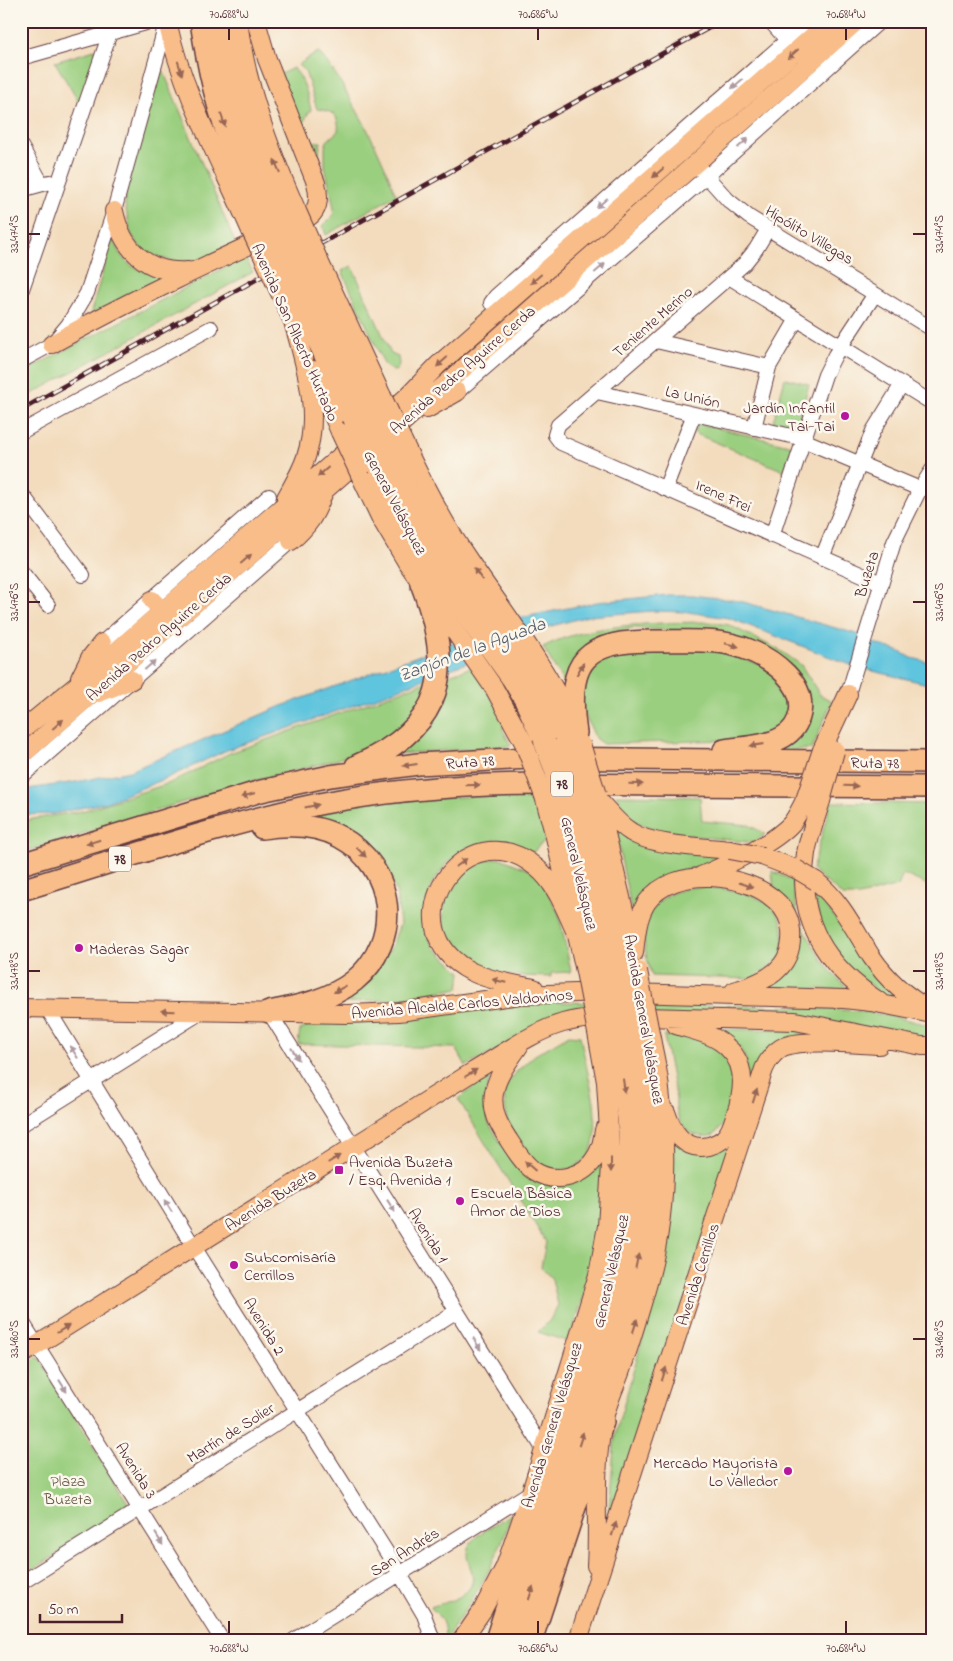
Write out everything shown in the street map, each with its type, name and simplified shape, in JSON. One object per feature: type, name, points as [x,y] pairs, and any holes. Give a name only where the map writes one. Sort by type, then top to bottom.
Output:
[{"type":"highway","name":"General Velásquez","points":[[201,21],[210,70],[230,144],[274,222],[381,457],[456,570],[471,625],[516,655],[525,700],[567,741],[555,769],[577,797],[572,835],[611,971],[625,1038],[643,1088],[648,1139],[647,1193],[640,1248],[626,1302],[516,1640]]},
{"type":"highway","name":"General Velásquez","points":[[220,21],[226,57],[239,109],[257,159],[274,222]]},
{"type":"highway","points":[[330,776],[382,753],[408,735],[428,710],[439,676],[471,625],[431,610],[421,584]]},
{"type":"highway","points":[[567,741],[574,682],[579,669],[593,652],[615,643],[635,641],[707,641],[729,644],[750,650],[762,656],[781,670],[794,684],[800,701],[799,716],[792,729],[784,737],[763,745],[713,751],[676,760]]},
{"type":"highway","name":"Ruta 78","points":[[21,864],[233,799],[330,776],[418,764],[496,759],[563,758],[932,762]]},
{"type":"highway","name":"Ruta 78","points":[[21,890],[282,812],[388,792],[461,786],[563,784],[932,787]]},
{"type":"highway","points":[[198,836],[276,826],[319,828],[340,837],[360,851],[377,873],[382,883],[387,903],[387,927],[379,950],[364,972],[343,988],[328,996],[311,1003],[269,1012]]},
{"type":"highway","name":"General Velásquez","points":[[496,1640],[606,1300],[618,1250],[627,1186],[629,1150],[625,1038]]},
{"type":"highway","points":[[531,1640],[603,1422]]},
{"type":"highway","points":[[486,1640],[505,1567]]},
{"type":"main road","name":"Avenida San Alberto Hurtado","points":[[166,21],[188,90],[274,222],[297,272],[293,321],[360,412],[381,457],[381,519],[421,584]]},
{"type":"main road","name":"Avenida San Alberto Hurtado","points":[[238,21],[243,54],[255,104],[275,160],[274,222]]},
{"type":"main road","points":[[52,344],[105,314],[304,220],[314,213],[318,203],[316,183],[267,59],[256,21]]},
{"type":"main road","name":"Avenida Pedro Aguirre Cerda","points":[[21,756],[82,692],[157,605],[281,509],[408,396],[438,365],[830,21]]},
{"type":"main road","name":"Avenida Pedro Aguirre Cerda","points":[[21,731],[82,692],[324,492],[406,419],[702,170],[857,21]]},
{"type":"main road","points":[[114,211],[120,233],[128,246],[139,257],[164,269],[193,271]]},
{"type":"main road","points":[[478,330],[485,312],[491,303]]},
{"type":"main road","points":[[281,509],[303,464],[309,447],[312,429],[310,388],[293,321]]},
{"type":"main road","points":[[406,419],[442,402],[457,392]]},
{"type":"main road","points":[[291,541],[314,517],[324,492]]},
{"type":"main road","name":"Avenida General Velásquez","points":[[471,625],[480,666],[504,704],[524,743],[577,797]]},
{"type":"main road","points":[[102,643],[90,658],[82,692],[132,680]]},
{"type":"main road","name":"Avenida General Velásquez","points":[[516,655],[558,696],[577,797],[634,953],[611,971]]},
{"type":"main road","points":[[848,694],[813,800],[805,866],[804,895],[810,918],[820,943],[836,966],[859,987],[884,1005]]},
{"type":"main road","points":[[577,797],[641,838],[762,856],[796,869],[816,881],[838,903],[872,956],[891,980],[914,1000],[932,1010]]},
{"type":"main road","name":"Avenida General Velásquez","points":[[577,797],[555,837],[579,939],[611,971],[625,1038],[660,1089],[663,1165],[662,1200],[656,1250],[641,1308],[603,1422],[598,1470],[598,1531],[593,1592]]},
{"type":"main road","points":[[634,953],[639,922],[648,901],[654,894],[669,885],[698,877],[728,864],[777,835],[793,822],[813,800]]},
{"type":"main road","points":[[565,993],[494,980],[461,965],[445,949],[440,940],[434,920],[435,898],[439,888],[451,871],[467,858],[485,852],[508,852],[521,856],[546,876],[561,901],[579,939]]},
{"type":"main road","points":[[698,877],[735,881],[759,890],[781,906],[791,927],[787,959],[776,972],[752,985],[721,995]]},
{"type":"main road","name":"Avenida Alcalde Carlos Valdovinos","points":[[21,1008],[310,1014],[373,1013],[423,1009],[501,997],[565,993],[844,999],[932,1014]]},
{"type":"main road","name":"Avenida Alcalde Carlos Valdovinos","points":[[520,1044],[546,1030],[571,1021],[606,1016],[795,1021],[927,1046]]},
{"type":"main road","points":[[649,1018],[700,1032],[720,1041],[734,1054],[742,1074],[741,1097],[734,1120],[727,1134],[720,1141],[704,1147],[691,1145],[680,1139],[676,1134],[666,1112],[660,1089]]},
{"type":"main road","name":"Avenida General Velásquez","points":[[462,1640],[482,1611],[505,1567],[531,1492],[593,1292],[605,1241],[609,1205],[611,1165],[606,1082],[625,1038]]},
{"type":"main road","points":[[520,1044],[498,1079],[494,1093],[494,1108],[498,1122],[515,1151],[528,1166],[542,1175],[557,1178],[572,1176],[586,1169],[596,1157],[603,1133],[606,1082]]},
{"type":"main road","name":"Avenida Buzeta","points":[[21,1355],[520,1044]]},
{"type":"main road","name":"Avenida Cerrillos","points":[[578,1640],[760,1078],[768,1060],[781,1048],[796,1044],[927,1046]]},
{"type":"street","points":[[21,58],[153,21]]},
{"type":"street","name":"Avenida San Alberto Hurtado","points":[[52,344],[72,320],[87,293],[114,211],[166,21]]},
{"type":"street","points":[[770,21],[787,40]]},
{"type":"street","name":"Avenida Pedro Aguirre Cerda","points":[[491,303],[496,296],[809,21]]},
{"type":"street","name":"Avenida Pedro Aguirre Cerda","points":[[457,392],[702,170],[880,21]]},
{"type":"street","points":[[21,292],[110,33]]},
{"type":"street","points":[[21,146],[42,184]]},
{"type":"street","name":"Hipólito Villegas","points":[[684,150],[734,206],[749,217],[932,329]]},
{"type":"street","points":[[21,190],[61,179]]},
{"type":"street","name":"Teniente Merino","points":[[555,435],[558,425],[751,257],[768,229]]},
{"type":"street","points":[[729,277],[932,403]]},
{"type":"street","points":[[772,536],[825,375],[841,346],[875,294]]},
{"type":"street","points":[[754,428],[769,367],[797,319]]},
{"type":"street","points":[[21,432],[211,328]]},
{"type":"street","points":[[656,341],[769,367]]},
{"type":"street","points":[[21,361],[52,344]]},
{"type":"street","points":[[822,558],[872,431],[902,384]]},
{"type":"street","name":"La Unión","points":[[597,392],[804,440],[920,489]]},
{"type":"street","points":[[665,489],[694,414]]},
{"type":"street","name":"Irene Frei","points":[[555,435],[561,442],[881,584]]},
{"type":"street","name":"Buzeta","points":[[848,694],[894,542],[920,489],[932,470]]},
{"type":"street","points":[[21,492],[83,575]]},
{"type":"street","name":"Avenida Pedro Aguirre Cerda","points":[[102,643],[157,605],[269,496]]},
{"type":"street","name":"Avenida Pedro Aguirre Cerda","points":[[21,777],[291,541]]},
{"type":"street","points":[[21,571],[48,605]]},
{"type":"street","name":"Avenida 2","points":[[47,1008],[194,1247],[400,1574],[424,1615],[433,1640]]},
{"type":"street","points":[[21,1125],[203,1011]]},
{"type":"street","name":"Avenida 1","points":[[269,1012],[544,1450]]},
{"type":"street","name":"Martín de Solier","points":[[21,1584],[457,1311]]},
{"type":"street","name":"Avenida 3","points":[[21,1320],[222,1640]]},
{"type":"street","name":"San Andrés","points":[[294,1640],[531,1492]]},
{"type":"green space","points":[[101,48],[81,106],[55,62]]},
{"type":"green space","points":[[318,52],[335,73],[363,120],[396,195],[326,235],[323,226],[333,216],[334,208],[325,166],[325,147],[327,141],[338,131],[338,121],[331,113],[317,109],[305,71],[298,65]]},
{"type":"green space","points":[[162,68],[236,245],[201,260],[177,262],[145,254],[131,234],[125,205],[125,189]]},
{"type":"green space","points":[[293,68],[303,82],[311,110],[306,117],[304,130],[312,141],[321,142],[319,157],[324,181],[279,75]]},
{"type":"green space","points":[[113,237],[120,255],[125,261],[146,272],[165,276],[90,315]]},
{"type":"green space","points":[[245,257],[253,272],[21,400],[21,373]]},
{"type":"green space","points":[[352,266],[391,354],[398,357],[399,364],[397,370],[393,371],[385,366],[342,271]]},
{"type":"green space","points":[[785,378],[809,384],[797,428],[773,422]]},
{"type":"green space","points":[[697,423],[793,446],[784,471],[694,433]]},
{"type":"green space","points":[[708,622],[729,625],[781,651],[801,665],[820,695],[832,701],[812,749],[763,751],[807,702],[721,633],[633,628],[610,633],[581,651],[565,685],[543,647],[561,639],[602,629],[646,624]]},
{"type":"green space","points":[[715,648],[769,668],[792,698],[788,724],[759,739],[603,744],[596,739],[580,704],[580,689],[591,666],[606,651]]},
{"type":"green space","points":[[472,667],[509,726],[502,728],[511,746],[394,754],[446,676]]},
{"type":"green space","points":[[434,679],[423,710],[382,743],[336,760],[238,785],[21,853],[21,821],[82,811],[170,783],[230,753]]},
{"type":"green space","points":[[526,794],[530,803],[538,802],[546,840],[533,853],[510,842],[494,840],[475,846],[447,863],[431,885],[426,933],[433,947],[461,972],[459,988],[397,999],[329,1004],[390,950],[400,924],[396,891],[387,871],[370,848],[348,829],[319,819],[292,816],[367,801]]},
{"type":"green space","points":[[616,795],[700,797],[702,821],[749,825],[765,834],[754,843],[657,829],[643,825],[631,818]]},
{"type":"green space","points":[[831,802],[932,804],[932,887],[903,874],[898,886],[859,896],[843,896],[812,870]]},
{"type":"green space","points":[[614,825],[728,854],[706,866],[677,872],[655,883],[635,927]]},
{"type":"green space","points":[[500,858],[537,873],[559,914],[571,972],[551,973],[551,977],[499,974],[472,964],[454,950],[448,941],[444,930],[443,918],[444,906],[452,884],[467,868],[483,861]]},
{"type":"green space","points":[[772,871],[792,880],[797,912],[788,901],[774,890]]},
{"type":"green space","points":[[694,887],[733,890],[760,899],[771,906],[779,916],[783,928],[783,956],[753,979],[652,976],[645,945],[644,931],[647,918],[653,908],[663,899],[676,892]]},
{"type":"green space","points":[[814,894],[829,910],[854,944],[906,1003],[883,995],[842,962],[821,926]]},
{"type":"green space","points":[[802,925],[829,969],[850,990],[767,987],[789,969],[799,945]]},
{"type":"green space","points":[[561,1002],[801,1007],[857,1011],[892,1016],[932,1026],[932,1042],[826,1021],[564,1016],[466,1066],[456,1048],[298,1044],[300,1030],[313,1024],[486,1007]]},
{"type":"green space","points":[[773,1029],[819,1033],[776,1045],[607,1531],[615,1436],[658,1284],[666,1239],[672,1137],[720,1146],[746,1060],[734,1042],[716,1030]]},
{"type":"green space","points":[[569,1035],[580,1036],[594,1102],[596,1132],[590,1155],[572,1169],[550,1170],[533,1161],[507,1122],[505,1087],[517,1071],[535,1055]]},
{"type":"green space","points":[[664,1036],[693,1036],[731,1057],[736,1087],[724,1124],[714,1135],[698,1136],[691,1133],[681,1122],[676,1107]]},
{"type":"green space","points":[[493,1072],[486,1090],[484,1105],[489,1124],[508,1155],[543,1182],[606,1153],[604,1192],[593,1268],[569,1342],[538,1332],[550,1320],[558,1305],[552,1279],[541,1267],[546,1242],[458,1099]]},
{"type":"green space","name":"Plaza Buzeta","points":[[37,1357],[131,1508],[21,1577],[21,1366]]},
{"type":"green space","points":[[511,1514],[506,1531],[484,1580],[445,1640],[442,1621],[430,1607],[455,1599],[469,1588],[472,1582],[472,1575],[467,1554],[468,1547],[480,1534]]},
{"type":"water","name":"Zanjón de la Aguada","points":[[668,595],[692,595],[740,601],[857,634],[912,658],[932,663],[932,685],[856,667],[729,618],[688,612],[653,611],[588,616],[548,627],[466,663],[383,695],[227,750],[167,778],[107,802],[53,814],[21,815],[21,790],[76,782],[130,771],[279,707],[520,618],[597,602]]},
{"type":"railway","points":[[21,410],[721,21]]},
{"type":"place","name":"Jardín Infantil Tai-Tai","points":[[845,416]]},
{"type":"place","name":"Maderas Sagar","points":[[79,948]]},
{"type":"place","name":"Avenida Buzeta / Esq. Avenida 1","points":[[339,1170]]},
{"type":"place","name":"Escuela Básica Amor de Dios","points":[[460,1201]]},
{"type":"place","name":"Subcomisaría Cerrillos","points":[[234,1265]]},
{"type":"place","name":"Mercado Mayorista Lo Valledor","points":[[788,1471]]}]
